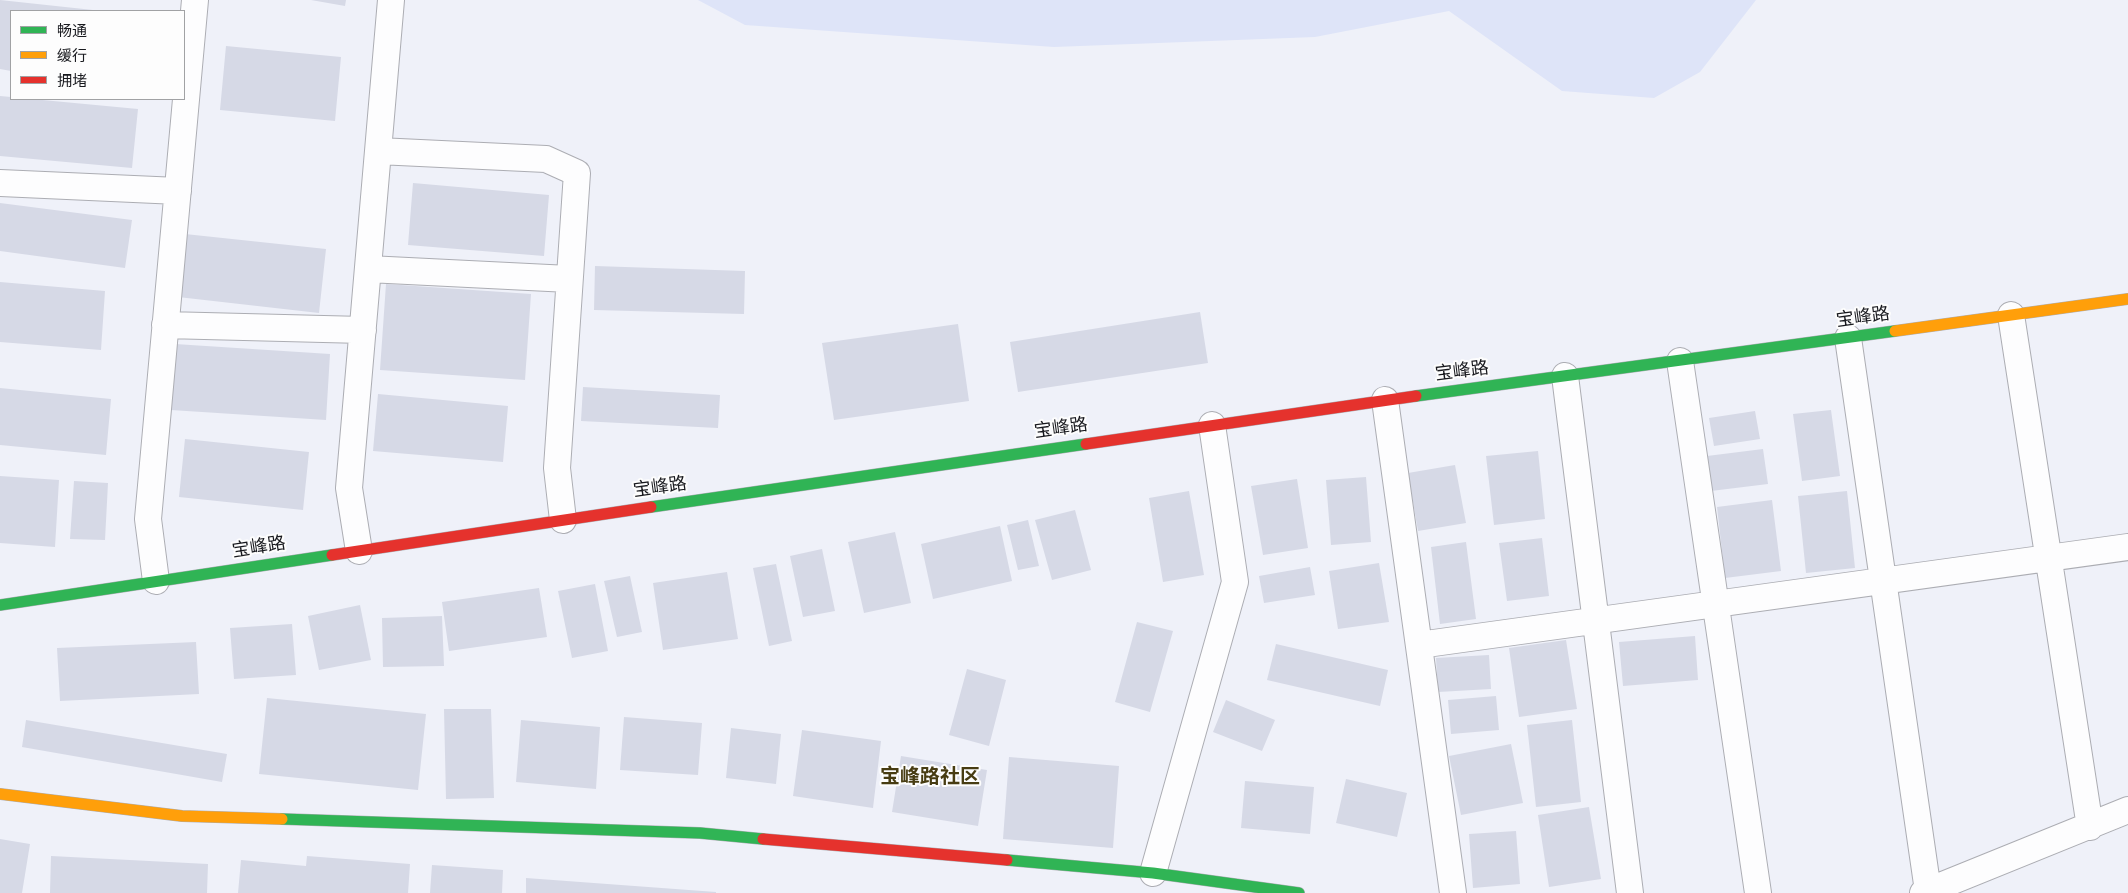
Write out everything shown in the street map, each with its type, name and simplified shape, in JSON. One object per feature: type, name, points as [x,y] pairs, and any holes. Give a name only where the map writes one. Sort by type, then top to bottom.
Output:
[{"type":"street","points":[[156,581],[148,519],[195,0]]},
{"type":"street","points":[[359,550],[349,488],[391,0]]},
{"type":"street","points":[[378,150],[546,159],[577,174],[557,468],[563,520]]},
{"type":"street","points":[[0,182],[178,191]]},
{"type":"street","points":[[368,269],[570,279]]},
{"type":"street","name":"宝峰路","points":[[0,605],[359,550],[1385,400],[2128,299]]},
{"type":"street","points":[[2011,316],[2090,826]]},
{"type":"street","points":[[165,325],[363,330]]},
{"type":"street","points":[[1848,338],[1926,892],[2128,810]]},
{"type":"street","points":[[1680,361],[1758,893]]},
{"type":"street","points":[[1565,376],[1630,893]]},
{"type":"street","points":[[1385,400],[1453,893]]},
{"type":"street","points":[[1153,873],[1235,582],[1212,425]]},
{"type":"street","points":[[1419,645],[2128,547]]},
{"type":"street","points":[[0,794],[182,816],[700,833],[1153,873],[1299,893]]},
{"type":"shaded area","points":[[698,0],[1756,0],[1700,72],[1654,98],[1562,91],[1449,11],[1315,37],[1054,47],[745,25]]},
{"type":"building","points":[[0,0],[93,10],[10,10],[10,71],[0,69]]},
{"type":"building","points":[[311,0],[346,0],[345,6]]},
{"type":"building","points":[[226,46],[341,57],[335,121],[220,110]]},
{"type":"building","points":[[0,96],[10,97],[10,100],[43,100],[138,109],[132,168],[0,156]]},
{"type":"building","points":[[413,183],[549,195],[544,256],[408,245]]},
{"type":"building","points":[[0,203],[132,220],[125,268],[0,251]]},
{"type":"building","points":[[185,234],[326,249],[319,313],[178,297]]},
{"type":"building","points":[[595,266],[745,271],[744,314],[594,310]]},
{"type":"building","points":[[0,282],[105,291],[101,350],[0,342]]},
{"type":"building","points":[[386,284],[531,294],[525,380],[380,370]]},
{"type":"building","points":[[1200,312],[1208,363],[1018,392],[1010,342]]},
{"type":"building","points":[[958,324],[969,401],[834,420],[822,343]]},
{"type":"building","points":[[175,344],[330,354],[326,420],[171,410]]},
{"type":"building","points":[[583,387],[720,395],[718,428],[581,421]]},
{"type":"building","points":[[0,388],[111,399],[106,455],[0,445]]},
{"type":"building","points":[[378,394],[508,406],[503,462],[373,451]]},
{"type":"building","points":[[1831,410],[1840,476],[1802,481],[1793,414]]},
{"type":"building","points":[[1755,411],[1760,439],[1714,446],[1709,418]]},
{"type":"building","points":[[185,439],[309,452],[303,510],[179,497]]},
{"type":"building","points":[[1763,449],[1768,484],[1711,491],[1707,456]]},
{"type":"building","points":[[1538,451],[1545,519],[1494,525],[1486,456]]},
{"type":"building","points":[[1455,465],[1466,523],[1418,531],[1408,473]]},
{"type":"building","points":[[0,476],[59,480],[55,547],[0,543]]},
{"type":"building","points":[[1366,477],[1371,542],[1331,545],[1326,480]]},
{"type":"building","points":[[1297,479],[1308,548],[1263,555],[1251,486]]},
{"type":"building","points":[[74,481],[108,483],[105,540],[70,539]]},
{"type":"building","points":[[1189,491],[1204,575],[1163,582],[1149,498]]},
{"type":"building","points":[[1847,491],[1855,568],[1806,573],[1798,496]]},
{"type":"building","points":[[1772,500],[1781,571],[1725,578],[1717,507]]},
{"type":"building","points":[[1075,510],[1091,570],[1052,580],[1035,520]]},
{"type":"building","points":[[1028,520],[1039,566],[1018,570],[1007,525]]},
{"type":"building","points":[[1000,526],[1012,581],[933,599],[921,544]]},
{"type":"building","points":[[895,532],[911,603],[864,613],[848,542]]},
{"type":"building","points":[[1542,538],[1549,596],[1507,601],[1499,543]]},
{"type":"building","points":[[1466,542],[1476,619],[1440,624],[1431,547]]},
{"type":"building","points":[[822,549],[835,611],[803,617],[790,556]]},
{"type":"building","points":[[1379,563],[1389,622],[1338,629],[1329,571]]},
{"type":"building","points":[[776,564],[792,641],[769,646],[753,568]]},
{"type":"building","points":[[1310,567],[1315,595],[1264,603],[1259,576]]},
{"type":"building","points":[[727,572],[738,639],[663,650],[653,583]]},
{"type":"building","points":[[630,576],[642,632],[617,637],[604,581]]},
{"type":"building","points":[[595,584],[608,651],[572,658],[558,591]]},
{"type":"building","points":[[539,588],[547,637],[449,651],[442,602]]},
{"type":"building","points":[[360,605],[371,660],[319,670],[308,616]]},
{"type":"building","points":[[442,616],[444,666],[383,667],[382,618]]},
{"type":"building","points":[[1137,622],[1173,631],[1150,712],[1115,702]]},
{"type":"building","points":[[292,624],[296,675],[234,679],[230,628]]},
{"type":"building","points":[[1695,636],[1698,680],[1623,686],[1619,642]]},
{"type":"building","points":[[1566,640],[1577,709],[1519,717],[1509,648]]},
{"type":"building","points":[[196,642],[199,694],[60,701],[57,648]]},
{"type":"building","points":[[1276,644],[1388,670],[1380,706],[1267,680]]},
{"type":"building","points":[[1489,655],[1491,689],[1438,692],[1436,658]]},
{"type":"building","points":[[967,669],[1006,680],[989,746],[949,735]]},
{"type":"building","points":[[1496,696],[1499,730],[1451,734],[1448,700]]},
{"type":"building","points":[[267,698],[426,714],[418,790],[259,774]]},
{"type":"building","points":[[1226,700],[1275,720],[1262,751],[1213,732]]},
{"type":"building","points":[[444,709],[491,709],[494,798],[446,799]]},
{"type":"building","points":[[624,717],[702,723],[698,775],[620,770]]},
{"type":"building","points":[[26,720],[227,754],[222,782],[22,747]]},
{"type":"building","points":[[521,720],[600,727],[596,789],[516,782]]},
{"type":"building","points":[[1572,720],[1581,802],[1536,807],[1527,725]]},
{"type":"building","points":[[731,728],[781,734],[776,784],[726,778]]},
{"type":"building","points":[[802,730],[881,741],[873,808],[793,796]]},
{"type":"building","points":[[1511,744],[1523,803],[1461,815],[1449,756]]},
{"type":"building","points":[[901,756],[987,770],[978,826],[892,812]]},
{"type":"building","points":[[1009,757],[1119,766],[1113,848],[1003,839]]},
{"type":"building","points":[[1346,779],[1407,793],[1397,837],[1336,823]]},
{"type":"building","points":[[1245,781],[1314,787],[1310,834],[1241,828]]},
{"type":"building","points":[[1589,807],[1601,879],[1549,887],[1538,815]]},
{"type":"building","points":[[1516,831],[1520,884],[1473,888],[1469,834]]},
{"type":"building","points":[[0,839],[30,844],[22,893],[0,893]]},
{"type":"building","points":[[51,856],[208,864],[207,893],[50,893]]},
{"type":"building","points":[[307,856],[410,864],[408,893],[238,893],[241,860],[306,866]]},
{"type":"building","points":[[432,865],[503,870],[502,893],[430,893]]},
{"type":"building","points":[[526,878],[716,892],[716,893],[526,893]]},
{"type":"traffic: fast","points":[[1416,396],[1895,331]]},
{"type":"traffic: fast","points":[[651,507],[1086,444]]},
{"type":"traffic: fast","points":[[0,605],[332,555]]},
{"type":"traffic: fast","points":[[282,819],[700,833],[763,839]]},
{"type":"traffic: fast","points":[[1007,860],[1153,873],[1299,893]]},
{"type":"traffic: slow","points":[[1895,331],[2128,299]]},
{"type":"traffic: slow","points":[[0,794],[182,816],[282,819]]},
{"type":"traffic: jam","points":[[1086,444],[1416,396]]},
{"type":"traffic: jam","points":[[332,555],[651,507]]},
{"type":"traffic: jam","points":[[763,839],[1007,860]]},
{"type":"district","name":"宝峰路社区","points":[[930,778]]}]
